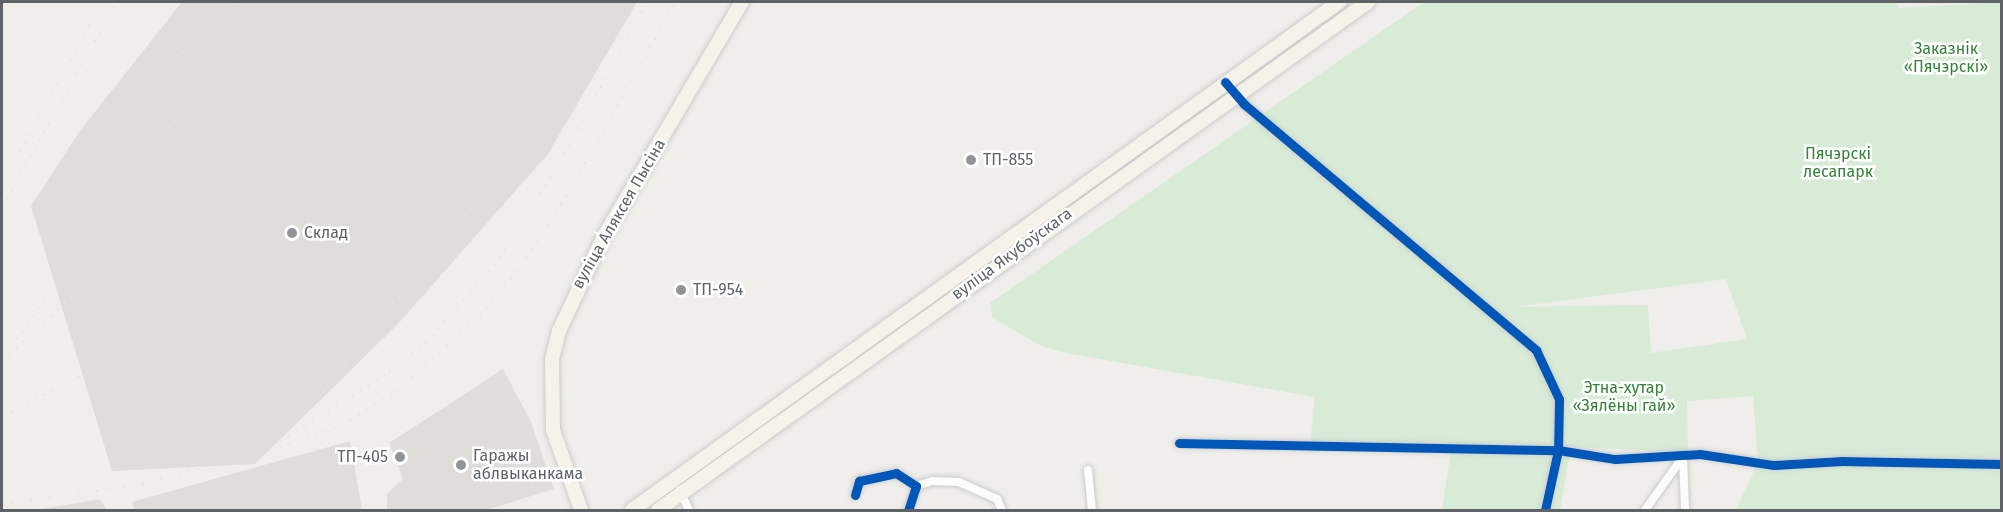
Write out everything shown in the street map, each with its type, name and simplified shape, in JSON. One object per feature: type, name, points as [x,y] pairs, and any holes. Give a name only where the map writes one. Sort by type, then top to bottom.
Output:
[{"type":"main road","name":"вуліца Аляксея Пысіна","points":[[581,510],[553,430],[552,359],[559,331],[603,236],[742,2]]},
{"type":"main road","name":"вуліца Якубоўскага","points":[[632,510],[1339,2]]},
{"type":"main road","name":"вуліца Якубоўскага","points":[[658,510],[1234,95],[1368,2]]},
{"type":"street","points":[[1225,82],[1234,95],[1536,350],[1559,399],[1558,450],[1545,510]]},
{"type":"street","points":[[1179,443],[1558,450],[1615,459],[1683,457],[1700,454],[1774,465],[1842,461],[2001,464]]},
{"type":"street","points":[[1645,510],[1683,457]]},
{"type":"street","points":[[1683,457],[1685,510]]},
{"type":"street","points":[[1088,470],[1092,510]]},
{"type":"street","points":[[855,495],[859,481],[896,473],[916,486]]},
{"type":"street","points":[[673,480],[682,493],[688,510]]},
{"type":"street","points":[[916,486],[932,481],[959,482],[997,499],[1002,510]]},
{"type":"street","points":[[908,510],[916,486]]},
{"type":"shaded area","points":[[182,2],[637,2],[548,154],[397,325],[255,464],[112,471],[31,206],[79,132]]},
{"type":"shaded area","points":[[503,369],[531,422],[554,489],[486,510],[387,510],[387,494],[403,479],[389,443]]},
{"type":"shaded area","points":[[350,441],[362,510],[135,510],[132,502]]},
{"type":"shaded area","points":[[100,499],[107,510],[36,510]]},
{"type":"green space","name":"Пячэрскі лесапарк","points":[[1424,2],[1897,2],[1899,8],[2001,2],[2001,510],[1736,510],[1758,462],[1753,396],[1687,401],[1688,452],[1571,447],[1560,510],[1442,510],[1451,451],[1309,452],[1315,397],[1066,353],[1041,346],[992,317],[990,303]],"holes":[[[1726,279],[1747,339],[1651,353],[1648,305],[1515,307]]]},
{"type":"railway","points":[[2,185],[102,2]]},
{"type":"railway","points":[[2,207],[117,2]]},
{"type":"railway","points":[[17,340],[55,286],[211,2]]},
{"type":"railway","points":[[2,362],[88,280],[241,2]]},
{"type":"railway","points":[[280,442],[389,372],[425,343],[494,266],[555,171],[647,2]]},
{"type":"railway","points":[[2,504],[133,486],[298,442],[342,425],[397,391],[480,315],[521,266],[556,213],[676,2]]},
{"type":"railway","points":[[246,451],[297,417],[327,386],[547,112]]},
{"type":"railway","points":[[2,417],[70,382],[231,282]]},
{"type":"railway","points":[[2,386],[123,308]]},
{"type":"railway","points":[[98,375],[201,324]]},
{"type":"cycle path","points":[[1225,82],[1244,104],[1536,350],[1559,399],[1558,450],[1545,510]]},
{"type":"cycle path","points":[[1179,443],[1558,450],[1615,459],[1700,454],[1774,465],[1842,461],[2002,464]]},
{"type":"cycle path","points":[[855,495],[859,481],[896,473],[916,486],[908,510]]},
{"type":"place","name":"ТП-855","points":[[971,160]]},
{"type":"place","name":"Склад","points":[[292,233]]},
{"type":"place","name":"ТП-954","points":[[681,290]]},
{"type":"place","name":"ТП-405","points":[[400,457]]},
{"type":"place","name":"Гаражы аблвыканкама","points":[[461,465]]},
{"type":"park label","name":"Заказнік «Пячэрскі»","points":[[1946,58]]},
{"type":"park label","name":"Этна-хутар «Зялёны гай»","points":[[1624,397]]}]
